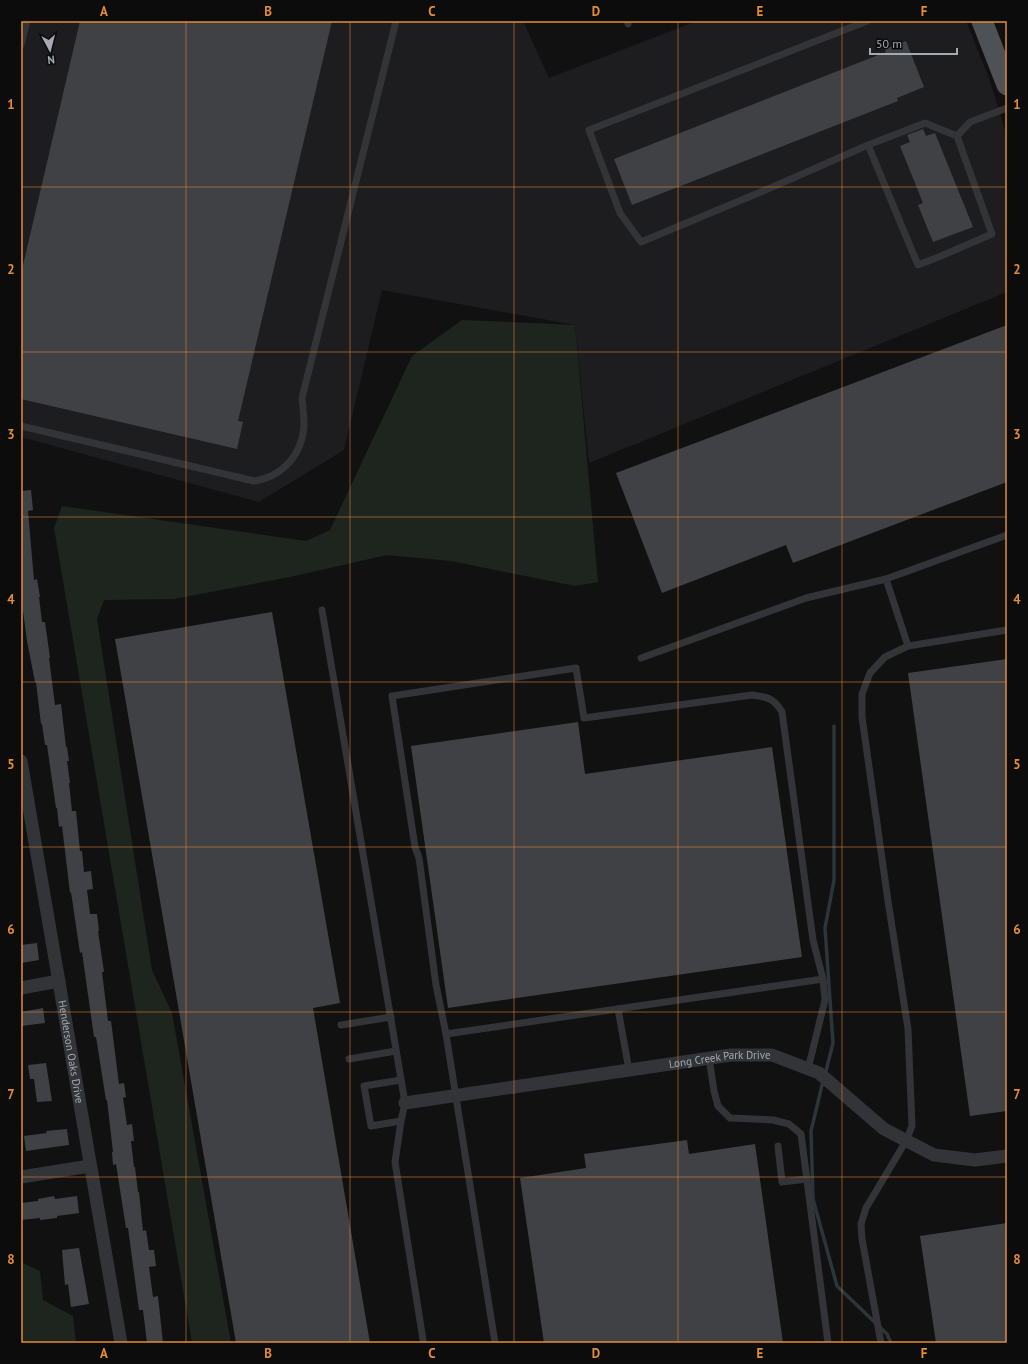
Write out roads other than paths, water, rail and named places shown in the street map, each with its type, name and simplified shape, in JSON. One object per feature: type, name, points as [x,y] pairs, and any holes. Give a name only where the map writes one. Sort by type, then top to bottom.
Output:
[{"type":"main road","points":[[982,21],[1007,85]]},
{"type":"street","name":"Henderson Oaks Drive","points":[[21,761],[121,1343]]},
{"type":"street","points":[[21,988],[59,981]]},
{"type":"street","name":"Long Creek Park Drive","points":[[405,1103],[731,1055],[772,1055],[819,1073],[884,1129],[934,1155],[975,1160],[1007,1156]]},
{"type":"street","points":[[21,1177],[90,1166]]},
{"type":"lane","points":[[21,44],[27,21]]},
{"type":"lane","points":[[21,426],[254,481],[265,479],[280,472],[293,458],[301,443],[304,426],[302,398],[396,21]]},
{"type":"lane","points":[[867,21],[589,130],[620,213],[641,242],[868,145],[925,123],[957,136],[992,234],[918,265],[868,145]]},
{"type":"lane","points":[[957,136],[970,122],[1007,108]]},
{"type":"lane","points":[[641,658],[806,598],[886,580],[1007,535]]},
{"type":"lane","points":[[886,580],[908,646]]},
{"type":"lane","points":[[322,610],[405,1103],[395,1162],[423,1340]]},
{"type":"lane","points":[[881,1343],[862,1239],[861,1224],[866,1208],[906,1141],[912,1126],[908,1029],[862,717],[862,694],[870,673],[885,657],[908,646],[1007,630]]},
{"type":"lane","points":[[495,1343],[446,1034],[436,985],[419,858],[415,848],[392,696],[576,668],[584,718],[752,695],[767,697],[777,703],[782,712],[813,940],[823,979],[825,1000],[808,1069]]},
{"type":"lane","points":[[446,1034],[823,979]]},
{"type":"lane","points":[[618,1009],[629,1070]]},
{"type":"lane","points":[[341,1025],[391,1017]]},
{"type":"lane","points":[[349,1059],[396,1051]]},
{"type":"lane","points":[[709,1058],[718,1106],[730,1118],[772,1120],[789,1124],[801,1134],[828,1343]]},
{"type":"lane","points":[[401,1080],[364,1086],[371,1126],[401,1121]]},
{"type":"lane","points":[[778,1146],[782,1182],[806,1178]]},
{"type":"waterway","points":[[825,1075],[833,1043],[825,928],[834,880],[834,726]]},
{"type":"waterway","points":[[823,1081],[811,1131],[813,1199],[837,1286],[887,1334],[891,1343]]}]
